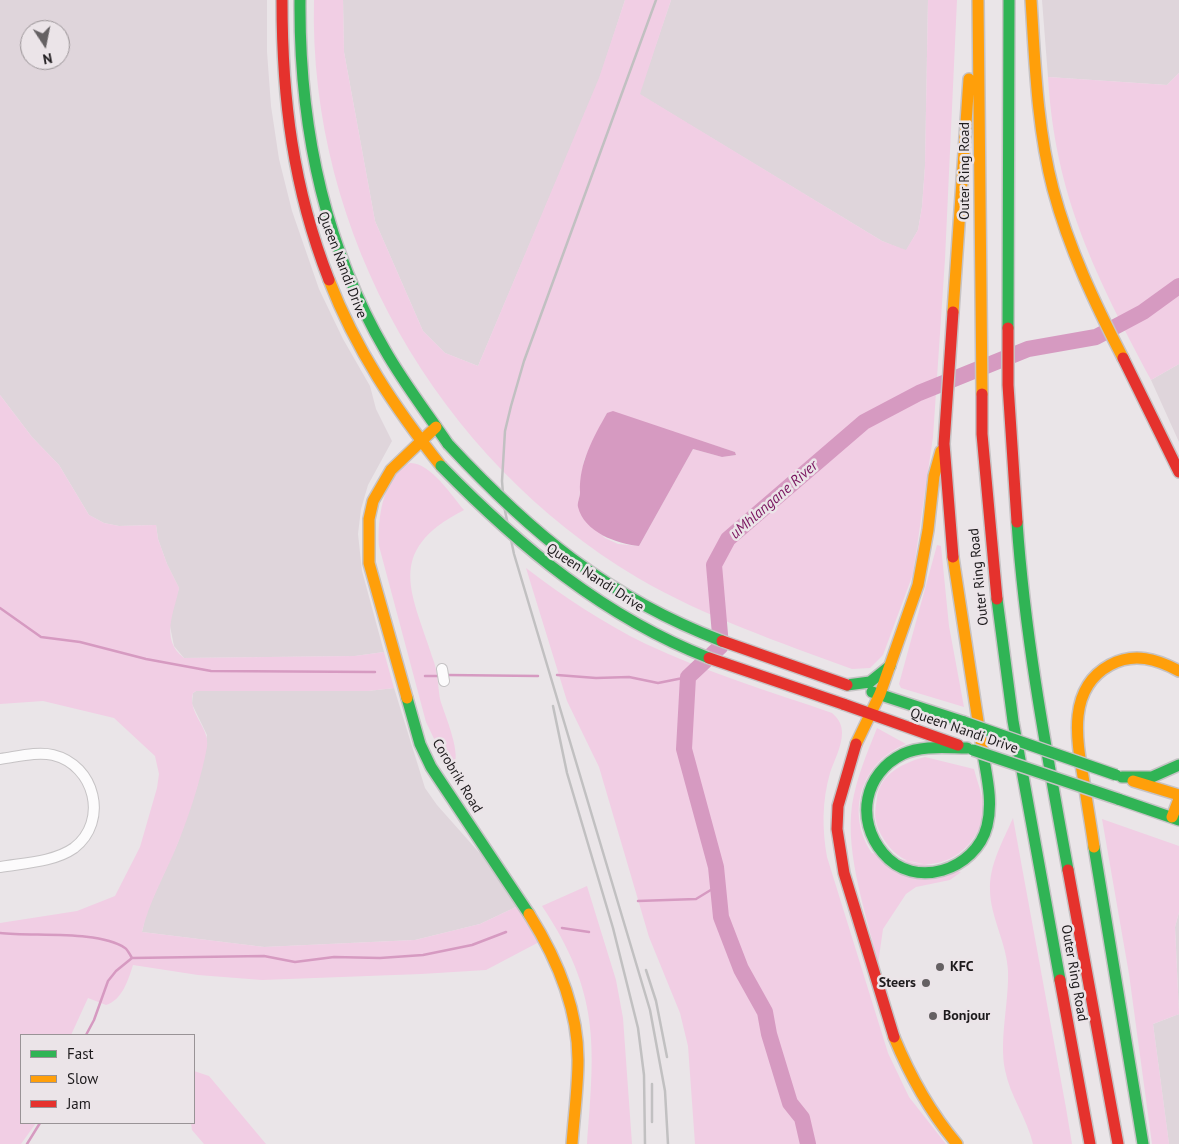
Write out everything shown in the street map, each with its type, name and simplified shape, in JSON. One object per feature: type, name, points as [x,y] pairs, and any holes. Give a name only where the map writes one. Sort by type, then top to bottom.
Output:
[{"type":"main road","name":"Queen Nandi Drive","points":[[282,0],[286,123],[300,191],[333,291],[355,338],[398,412],[419,441],[468,496],[538,559],[618,614],[692,652],[970,749],[1176,818]]},
{"type":"main road","name":"Queen Nandi Drive","points":[[300,0],[301,75],[306,127],[314,167],[339,253],[377,337],[436,427],[448,444],[518,517],[572,561],[614,589],[662,615],[706,634],[761,656],[964,722],[1179,797]]},
{"type":"main road","name":"Outer Ring Road","points":[[978,0],[982,434],[994,585],[1008,695],[1090,1144]]},
{"type":"main road","name":"Outer Ring Road","points":[[1009,0],[1008,324],[1010,425],[1020,568],[1035,691],[1118,1144]]},
{"type":"main road","points":[[1031,0],[1038,104],[1050,174],[1060,214],[1091,292],[1179,472]]},
{"type":"main road","points":[[970,749],[914,750],[891,761],[878,774],[866,800],[867,826],[875,844],[893,862],[910,870],[929,873],[957,866],[973,855],[983,842],[990,814],[987,772],[951,543],[944,444],[948,360],[958,250],[967,86],[977,49]]},
{"type":"main road","name":"Corobrik Road","points":[[436,427],[396,461],[376,494],[367,538],[369,563],[420,744],[436,775],[549,946],[570,999],[575,1024],[578,1060],[572,1144]]},
{"type":"main road","points":[[944,444],[934,476],[928,530],[918,585],[880,694],[852,753],[838,806],[837,829],[841,861],[888,1022],[912,1079],[940,1124],[957,1144]]},
{"type":"main road","points":[[1143,1144],[1077,740],[1078,709],[1093,677],[1118,660],[1146,657],[1159,660],[1179,671]]},
{"type":"main road","points":[[847,685],[870,682],[890,666]]},
{"type":"main road","points":[[1119,776],[1152,777],[1179,765]]},
{"type":"main road","points":[[1176,818],[1179,797]]},
{"type":"street","points":[[442,669],[444,682]]},
{"type":"street","points":[[0,759],[52,754],[70,762],[78,768],[88,781],[94,804],[94,815],[88,831],[74,847],[52,858],[0,866]]},
{"type":"shaded area","points":[[0,0],[267,0],[267,52],[271,106],[279,159],[292,211],[319,289],[343,339],[370,386],[376,409],[392,441],[368,485],[361,509],[358,534],[362,571],[384,652],[355,656],[184,658],[174,646],[169,621],[179,588],[167,564],[158,539],[156,525],[119,526],[104,523],[89,515],[59,465],[32,437],[0,395]]},
{"type":"shaded area","points":[[314,0],[343,0],[344,52],[375,221],[423,331],[445,353],[478,366],[599,78],[625,0],[671,0],[640,94],[882,241],[906,250],[918,230],[922,207],[925,166],[928,0],[957,0],[945,259],[933,437],[913,574],[883,655],[870,668],[852,669],[797,649],[716,617],[663,592],[638,578],[566,529],[502,470],[446,404],[399,332],[361,254],[334,172],[318,87]],"holes":[[[607,413],[615,413],[735,452],[736,455],[722,457],[693,449],[639,546],[618,544],[605,538],[588,522],[578,506],[584,460]]]},
{"type":"shaded area","points":[[343,0],[625,0],[600,78],[478,366],[445,353],[423,331],[375,221],[344,52]]},
{"type":"shaded area","points":[[671,0],[928,0],[925,166],[922,207],[918,230],[906,251],[882,241],[639,94]]},
{"type":"shaded area","points":[[1042,0],[1179,0],[1179,73],[1167,85],[1048,77]]},
{"type":"shaded area","points":[[1179,73],[1179,364],[1151,380],[1096,270],[1069,198],[1059,160],[1052,120],[1048,77],[1167,85]]},
{"type":"shaded area","points":[[1179,364],[1179,442],[1151,380]]},
{"type":"shaded area","points":[[0,395],[32,437],[59,465],[89,515],[104,523],[119,526],[156,525],[158,539],[167,564],[179,588],[172,615],[170,634],[176,650],[184,658],[355,656],[384,652],[394,688],[368,691],[196,691],[193,693],[193,707],[207,740],[205,759],[187,820],[153,898],[142,932],[264,947],[415,940],[480,924],[518,906],[541,941],[486,970],[421,974],[262,980],[198,975],[133,965],[124,989],[112,1003],[106,1005],[88,998],[71,1034],[20,1034],[20,1124],[35,1124],[21,1144],[0,1144],[0,923],[77,911],[115,896],[140,847],[157,788],[159,774],[155,756],[114,718],[43,701],[0,704]]},
{"type":"shaded area","points":[[613,411],[735,452],[736,455],[722,457],[693,449],[639,546],[621,543],[594,530],[581,516],[578,507],[584,461],[607,413]]},
{"type":"shaded area","points":[[410,463],[418,464],[433,474],[464,510],[438,526],[422,542],[413,559],[410,576],[418,615],[435,667],[440,699],[455,746],[455,763],[452,769],[447,766],[426,722],[379,546],[379,524],[388,488],[393,477]]},
{"type":"shaded area","points":[[937,545],[941,546],[949,626],[964,707],[901,688],[899,684]]},
{"type":"shaded area","points":[[526,568],[584,609],[646,644],[714,672],[832,713],[838,719],[842,738],[827,784],[824,804],[824,836],[827,857],[888,1053],[909,1097],[946,1144],[695,1144],[688,1046],[680,1013],[649,937],[599,767],[567,701]]},
{"type":"shaded area","points":[[394,688],[425,788],[437,805],[484,858],[518,906],[480,924],[415,940],[264,947],[142,932],[146,913],[178,842],[197,787],[207,735],[192,704],[193,693],[196,691],[368,691]]},
{"type":"shaded area","points":[[877,728],[906,744],[891,752],[878,763],[868,776],[862,790],[859,806],[860,822],[864,838],[872,853],[961,872],[950,880],[916,887],[906,894],[883,929],[878,964],[854,865],[851,824],[856,786]]},
{"type":"shaded area","points":[[925,757],[974,769],[982,796],[983,813],[978,831],[968,845],[955,856],[940,862],[925,864],[909,861],[895,853],[883,838],[876,824],[875,813],[879,790],[888,776],[894,770],[909,762]]},
{"type":"shaded area","points":[[1013,818],[1072,1144],[1033,1144],[1027,1125],[1007,1080],[1005,1070],[1003,1046],[1008,971],[1005,951],[991,900],[990,881],[997,853]]},
{"type":"shaded area","points":[[1102,819],[1179,846],[1179,912],[1175,927],[1179,1014],[1153,1024],[1169,1144],[1152,1144],[1129,974]]},
{"type":"shaded area","points":[[587,886],[616,980],[623,1018],[632,1144],[587,1144],[592,1077],[592,1048],[584,993],[575,966],[561,937],[542,906]]},
{"type":"shaded area","points":[[1179,912],[1179,1014],[1175,927]]},
{"type":"shaded area","points":[[1179,1014],[1179,1144],[1169,1144],[1153,1024]]},
{"type":"shaded area","points":[[195,1071],[209,1076],[266,1144],[204,1144],[192,1130],[191,1124],[195,1124]]},
{"type":"waterway","name":"uMhlangane River","points":[[808,1144],[802,1118],[790,1103],[769,1034],[765,1012],[741,969],[721,917],[716,867],[684,749],[688,677],[721,646],[714,565],[728,539],[864,422],[919,393],[1028,349],[1096,337],[1143,312],[1179,286]]},
{"type":"waterway","points":[[0,608],[41,637],[80,642],[146,659],[211,671],[375,672]]},
{"type":"waterway","points":[[447,675],[538,676]]},
{"type":"waterway","points":[[557,675],[596,678],[629,677],[658,683],[688,677]]},
{"type":"waterway","points":[[425,676],[441,676]]},
{"type":"waterway","points":[[638,901],[696,899],[714,888],[716,871]]},
{"type":"waterway","points":[[562,928],[589,932]]},
{"type":"waterway","points":[[87,1034],[94,1020],[108,981],[116,971],[132,958],[264,956],[295,962],[334,957],[380,958],[423,955],[472,945],[506,932]]},
{"type":"waterway","points":[[0,933],[82,936],[99,939],[113,942],[125,948],[132,958]]},
{"type":"waterway","points":[[27,1144],[39,1124]]},
{"type":"railway","points":[[656,0],[524,361],[505,431],[502,481],[504,506],[514,554],[650,1010],[665,1091],[668,1144]]},
{"type":"railway","points":[[553,706],[567,773],[613,928],[638,1028],[644,1075],[645,1144]]},
{"type":"railway","points":[[646,970],[656,1001],[667,1057]]},
{"type":"railway","points":[[652,1084],[652,1122]]},
{"type":"traffic: fast","points":[[300,0],[304,91],[310,136],[319,181],[345,267],[385,350],[407,386],[448,444]]},
{"type":"traffic: fast","points":[[1008,328],[1009,0]]},
{"type":"traffic: fast","points":[[448,444],[510,506],[573,559],[607,583],[642,604],[681,624],[722,641]]},
{"type":"traffic: fast","points":[[441,466],[501,524],[565,577],[634,622],[709,658]]},
{"type":"traffic: fast","points":[[1017,522],[1031,653],[1068,870]]},
{"type":"traffic: fast","points":[[997,599],[1013,721],[1060,980]]},
{"type":"traffic: fast","points":[[847,685],[870,682],[890,666]]},
{"type":"traffic: fast","points":[[872,692],[964,722]]},
{"type":"traffic: fast","points":[[407,698],[420,744],[431,767],[529,914]]},
{"type":"traffic: fast","points":[[964,722],[1116,775]]},
{"type":"traffic: fast","points":[[967,748],[935,748],[910,751],[890,762],[879,773],[872,785],[868,798],[869,826],[874,840],[883,853],[896,865],[911,871],[927,873],[942,870],[957,864],[970,854],[981,841],[989,817],[989,790],[983,754]]},
{"type":"traffic: fast","points":[[973,750],[1118,799]]},
{"type":"traffic: fast","points":[[1122,777],[1152,777],[1179,765]]},
{"type":"traffic: fast","points":[[1118,799],[1179,820]]},
{"type":"traffic: fast","points":[[1094,847],[1143,1144]]},
{"type":"traffic: slow","points":[[978,0],[982,394]]},
{"type":"traffic: slow","points":[[1031,0],[1040,119],[1053,189],[1059,211],[1084,276],[1123,358]]},
{"type":"traffic: slow","points":[[953,312],[969,79]]},
{"type":"traffic: slow","points":[[329,280],[351,330],[378,378],[441,466]]},
{"type":"traffic: slow","points":[[407,698],[369,563],[369,519],[373,501],[391,470],[436,427]]},
{"type":"traffic: slow","points":[[856,744],[880,694],[918,585],[928,530],[934,476],[941,451]]},
{"type":"traffic: slow","points":[[953,557],[983,754]]},
{"type":"traffic: slow","points":[[1094,847],[1078,734],[1078,718],[1086,688],[1096,675],[1110,665],[1128,659],[1154,660],[1179,671]]},
{"type":"traffic: slow","points":[[1133,781],[1179,795]]},
{"type":"traffic: slow","points":[[1172,817],[1179,799]]},
{"type":"traffic: slow","points":[[529,914],[539,930],[564,983],[574,1021],[578,1070],[572,1144]]},
{"type":"traffic: slow","points":[[894,1037],[921,1093],[957,1144]]},
{"type":"traffic: jam","points":[[282,0],[284,73],[292,143],[306,211],[329,280]]},
{"type":"traffic: jam","points":[[953,312],[944,444],[953,557]]},
{"type":"traffic: jam","points":[[1008,328],[1008,385],[1017,522]]},
{"type":"traffic: jam","points":[[1123,358],[1179,472]]},
{"type":"traffic: jam","points":[[982,394],[982,434],[997,599]]},
{"type":"traffic: jam","points":[[722,641],[847,685]]},
{"type":"traffic: jam","points":[[709,658],[843,704]]},
{"type":"traffic: jam","points":[[843,704],[958,745]]},
{"type":"traffic: jam","points":[[856,744],[838,806],[837,829],[844,873],[894,1037]]},
{"type":"traffic: jam","points":[[1068,870],[1118,1144]]},
{"type":"traffic: jam","points":[[1060,980],[1090,1144]]},
{"type":"place","name":"KFC","points":[[940,967]]},
{"type":"place","name":"Steers","points":[[926,983]]},
{"type":"place","name":"Bonjour","points":[[933,1016]]}]
